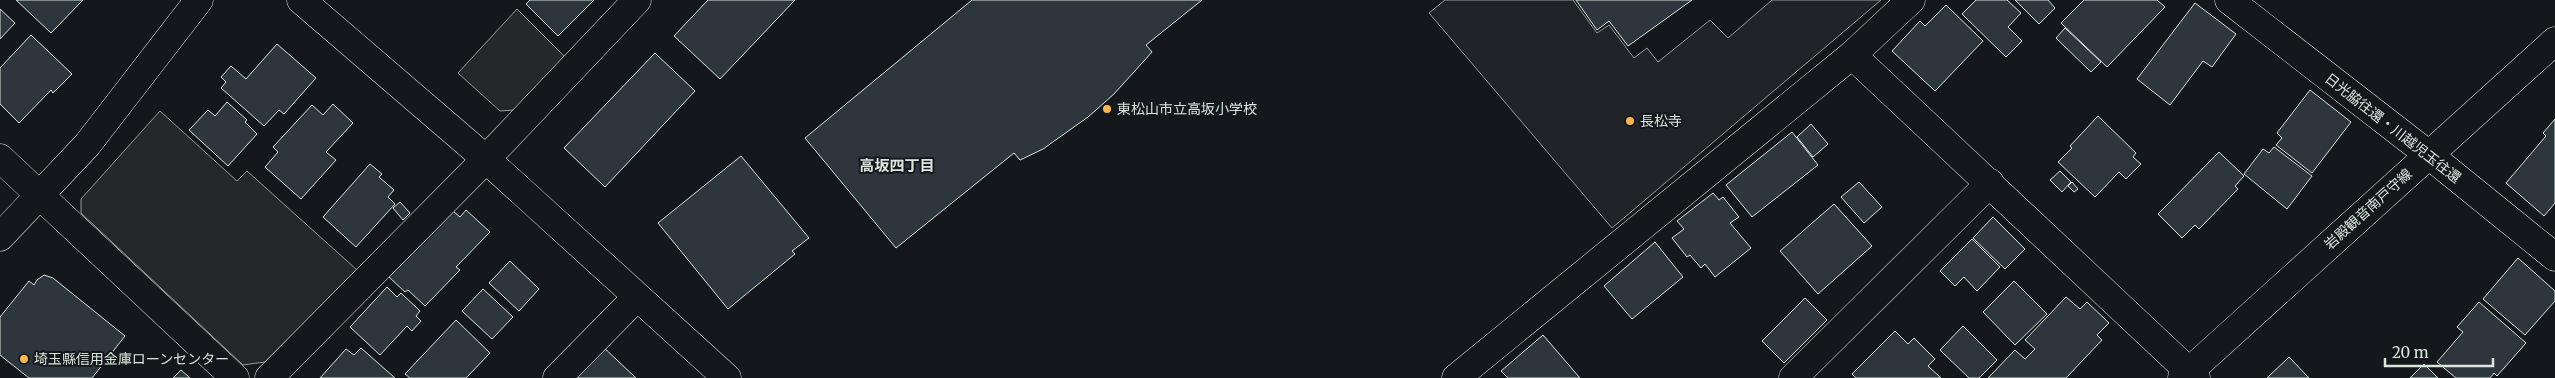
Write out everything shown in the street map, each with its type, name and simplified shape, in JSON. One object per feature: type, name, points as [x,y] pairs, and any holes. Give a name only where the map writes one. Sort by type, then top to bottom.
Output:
[{"type":"street","points":[[0,237],[86,145],[199,0]]},
{"type":"street","points":[[301,0],[486,159],[727,378]]},
{"type":"street","points":[[269,378],[486,159],[637,0]]},
{"type":"street","points":[[1456,378],[1852,55],[1911,0]]},
{"type":"street","name":"日光脇往還・川越児玉往還","points":[[2229,0],[2429,155],[2555,258]]},
{"type":"street","name":"岩殿観音南戸守線","points":[[2189,376],[2555,41]]},
{"type":"street","points":[[1852,55],[1990,184],[2189,376]]},
{"type":"street","points":[[0,158],[235,378]]},
{"type":"street","points":[[1793,378],[1990,184]]},
{"type":"street","points":[[557,378],[637,297]]},
{"type":"shaded area","name":"長松寺","points":[[1445,0],[1573,0],[1597,33],[1609,25],[1634,58],[1647,48],[1658,62],[1710,20],[1728,38],[1772,0],[1881,0],[1612,228],[1429,13]]},
{"type":"shaded area","points":[[517,9],[565,57],[515,110],[500,111],[458,73]]},
{"type":"shaded area","points":[[160,111],[237,181],[247,171],[357,270],[265,362],[243,365],[81,213],[81,199]]},
{"type":"building","points":[[16,0],[83,0],[51,33]]},
{"type":"building","points":[[530,0],[594,0],[558,36],[526,4]]},
{"type":"building","points":[[708,0],[795,0],[720,79],[674,36]]},
{"type":"building","points":[[972,0],[1202,0],[1146,45],[1152,52],[1114,94],[1088,117],[1043,149],[1020,160],[1014,153],[896,248],[805,138]]},
{"type":"building","points":[[1576,0],[1692,0],[1628,46],[1609,21],[1597,30]]},
{"type":"building","points":[[1976,0],[2007,0],[2021,13],[2008,27],[2022,41],[2006,57],[1962,14]]},
{"type":"building","points":[[2015,0],[2048,0],[2055,8],[2039,24]]},
{"type":"building","points":[[2084,0],[2157,0],[2165,7],[2107,67],[2061,23]]},
{"type":"building","points":[[2195,3],[2236,34],[2212,67],[2203,61],[2170,105],[2137,79]]},
{"type":"building","points":[[1946,5],[1983,41],[1935,91],[1892,51],[1920,21],[1925,26]]},
{"type":"building","points":[[0,9],[15,23],[0,39]]},
{"type":"building","points":[[2065,28],[2101,62],[2091,72],[2056,38]]},
{"type":"building","points":[[31,35],[72,74],[53,93],[51,90],[19,123],[0,104],[0,68]]},
{"type":"building","points":[[277,44],[316,78],[284,114],[279,110],[264,126],[221,88],[226,82],[221,77],[231,66],[246,79]]},
{"type":"building","points":[[655,53],[695,91],[605,187],[564,148]]},
{"type":"building","points":[[2310,90],[2351,122],[2312,173],[2276,145],[2282,138],[2277,133]]},
{"type":"building","points":[[227,102],[247,120],[245,122],[257,134],[228,166],[189,130],[208,110],[215,116]]},
{"type":"building","points":[[333,104],[353,123],[326,152],[336,160],[301,199],[265,167],[278,152],[273,147],[312,105],[323,115]]},
{"type":"building","points":[[2098,116],[2136,153],[2133,157],[2141,164],[2126,179],[2119,172],[2095,197],[2058,162]]},
{"type":"building","points":[[2555,119],[2555,203],[2544,216],[2506,183],[2546,136],[2543,133]]},
{"type":"building","points":[[1811,124],[1828,144],[1813,157],[1797,137]]},
{"type":"building","points":[[1792,132],[1818,165],[1752,217],[1726,185]]},
{"type":"building","points":[[2274,147],[2312,176],[2287,209],[2244,174],[2263,149],[2269,153]]},
{"type":"building","points":[[2219,152],[2244,176],[2235,186],[2238,189],[2199,229],[2195,225],[2182,238],[2158,214]]},
{"type":"building","points":[[741,156],[809,238],[792,251],[795,254],[728,309],[658,223]]},
{"type":"building","points":[[370,164],[382,174],[379,177],[394,190],[388,197],[395,204],[356,247],[323,217]]},
{"type":"building","points":[[2060,171],[2071,182],[2062,192],[2050,180]]},
{"type":"building","points":[[1859,182],[1882,207],[1864,223],[1841,197]]},
{"type":"building","points":[[2072,182],[2078,189],[2074,192],[2068,186]]},
{"type":"building","points":[[1713,193],[1719,200],[1723,197],[1739,217],[1730,223],[1751,248],[1715,277],[1705,264],[1701,268],[1690,255],[1687,257],[1672,238],[1684,229],[1677,221]]},
{"type":"building","points":[[400,202],[410,213],[403,220],[393,208]]},
{"type":"building","points":[[1834,204],[1872,246],[1818,294],[1780,251]]},
{"type":"building","points":[[466,210],[490,232],[456,267],[460,270],[425,306],[408,290],[405,292],[389,277],[453,211],[460,217]]},
{"type":"building","points":[[1993,217],[2025,249],[2005,269],[1973,238]]},
{"type":"building","points":[[1972,239],[2000,267],[1977,291],[1964,277],[1955,286],[1940,271]]},
{"type":"building","points":[[1655,242],[1683,277],[1632,319],[1604,286]]},
{"type":"building","points":[[2518,258],[2555,291],[2555,301],[2525,335],[2483,299]]},
{"type":"building","points":[[510,261],[539,289],[519,311],[489,283]]},
{"type":"building","points":[[44,275],[53,278],[125,336],[92,378],[29,378],[0,355],[0,317],[29,281],[34,285]]},
{"type":"building","points":[[2014,281],[2047,314],[2015,345],[1983,312]]},
{"type":"building","points":[[387,287],[397,297],[401,293],[420,311],[416,316],[421,321],[412,331],[407,326],[380,355],[350,327]]},
{"type":"building","points":[[483,289],[513,317],[492,339],[462,311]]},
{"type":"building","points":[[2066,297],[2080,309],[2087,302],[2109,323],[2097,335],[2102,340],[2066,378],[1988,378],[2015,350],[2025,359],[2035,349],[2025,340]]},
{"type":"building","points":[[1805,298],[1827,320],[1784,363],[1762,341]]},
{"type":"building","points":[[2479,302],[2526,343],[2497,376],[2494,373],[2490,378],[2456,378],[2437,362],[2463,332],[2457,327]]},
{"type":"building","points":[[456,320],[490,353],[466,378],[410,378],[405,374]]},
{"type":"building","points":[[1963,326],[1997,360],[1979,378],[1969,378],[1940,350]]},
{"type":"building","points":[[1895,331],[1908,344],[1914,338],[1935,359],[1928,366],[1941,378],[1856,378],[1852,374]]},
{"type":"building","points":[[1543,335],[1580,378],[1508,378],[1501,371]]},
{"type":"building","points":[[600,344],[636,378],[569,378]]},
{"type":"building","points":[[361,348],[395,378],[320,378],[346,349],[354,355]]},
{"type":"building","points":[[2289,357],[2309,378],[2267,378]]},
{"type":"building","points":[[2424,364],[2438,378],[2410,378]]},
{"type":"building","points":[[181,370],[190,378],[173,378]]},
{"type":"place","name":"東松山市立高坂小学校","points":[[1107,109]]},
{"type":"place","name":"長松寺","points":[[1630,121]]},
{"type":"place","name":"埼玉縣信用金庫ローンセンター","points":[[24,359]]},
{"type":"district","name":"高坂四丁目","points":[[897,165]]}]
